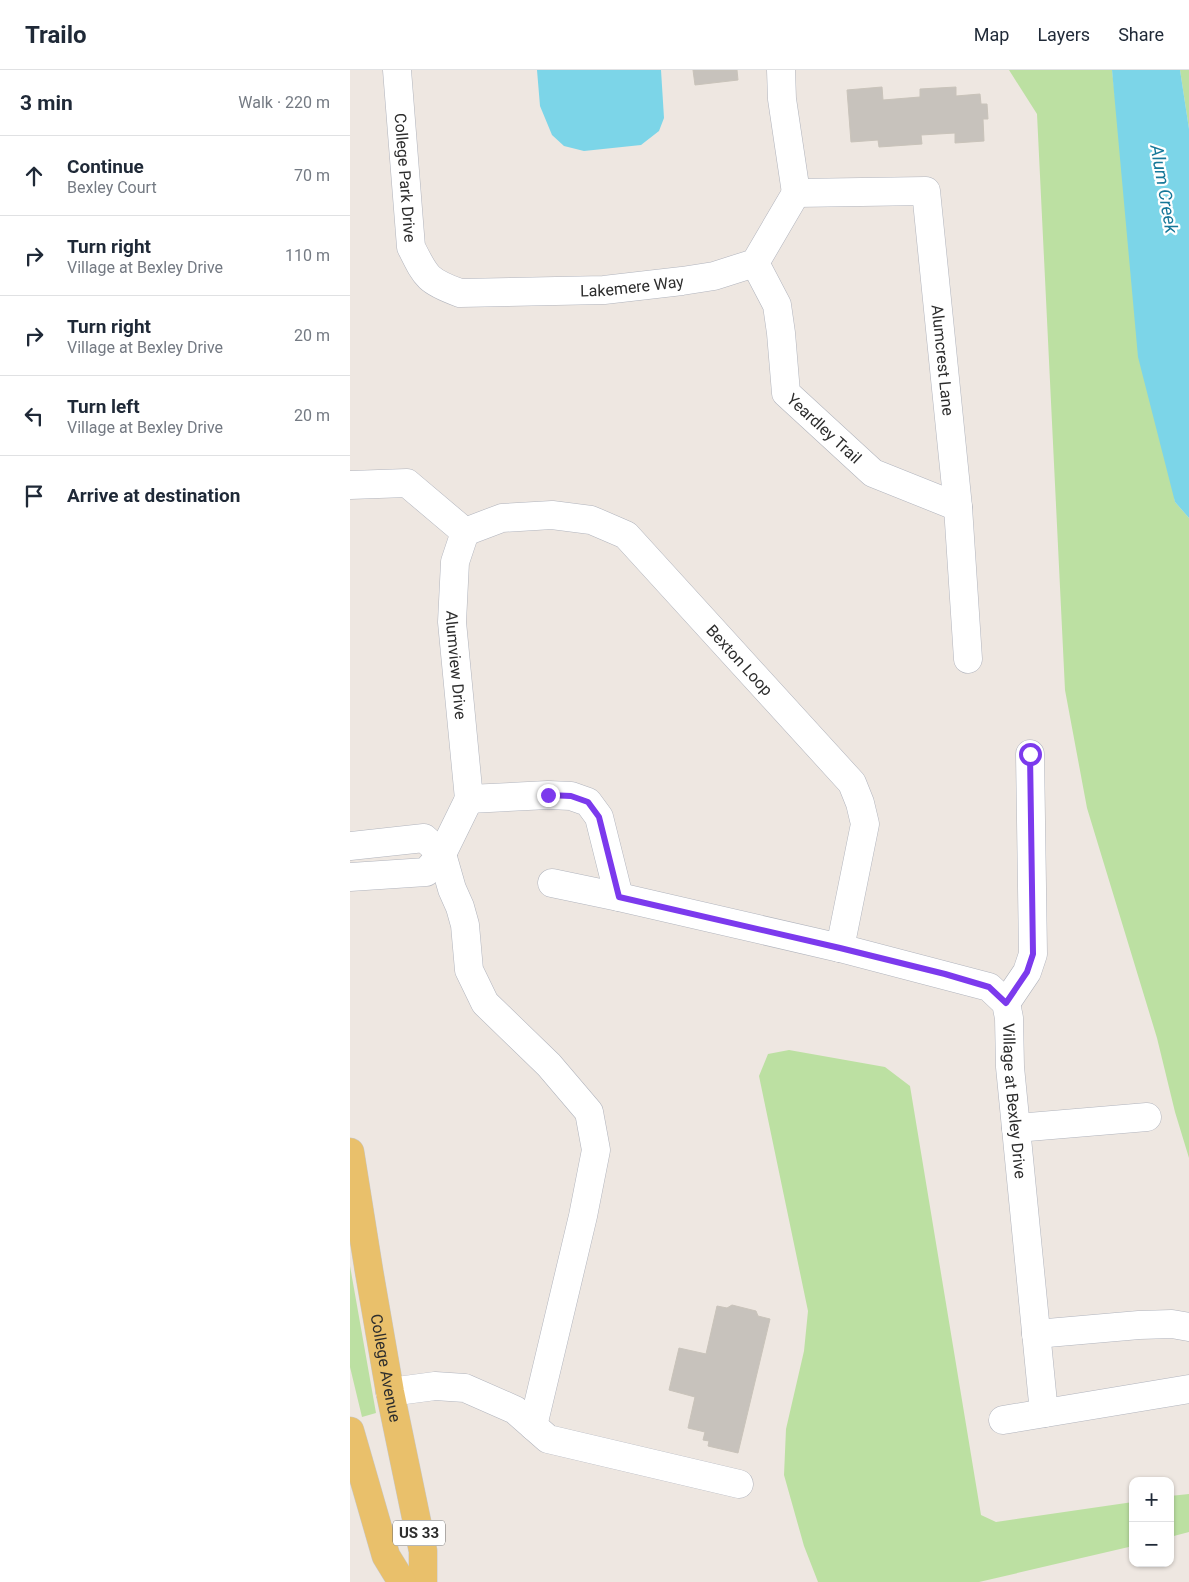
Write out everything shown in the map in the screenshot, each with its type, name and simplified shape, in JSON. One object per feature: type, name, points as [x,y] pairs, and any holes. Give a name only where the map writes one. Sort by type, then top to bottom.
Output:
[{"type":"main road","name":"College Avenue","points":[[350,1152],[390,1392],[423,1551],[424,1582]]},
{"type":"main road","name":"US 33","points":[[350,1431],[386,1556],[402,1582]]},
{"type":"street","name":"College Park Drive","points":[[397,70],[411,248],[429,279]]},
{"type":"street","points":[[755,263],[796,193],[782,99],[781,70]]},
{"type":"street","name":"Alumcrest Lane","points":[[796,193],[926,191],[958,507],[968,659]]},
{"type":"street","name":"Lakemere Way","points":[[429,279],[440,286],[460,294],[604,290],[714,276],[755,263]]},
{"type":"street","name":"Yeardley Trail","points":[[755,263],[777,305],[786,393],[873,473],[958,507]]},
{"type":"street","points":[[350,485],[406,484],[465,532]]},
{"type":"street","name":"Bexton Loop","points":[[465,532],[502,518],[552,515],[591,520],[626,535],[852,783],[865,824],[840,948]]},
{"type":"street","name":"Alumview Drive","points":[[465,532],[455,562],[452,622],[469,799]]},
{"type":"street","points":[[1006,1003],[1027,972],[1033,954],[1030,754]]},
{"type":"street","points":[[350,877],[426,872],[442,854],[469,799],[548,795],[571,796],[588,802],[599,817],[619,897]]},
{"type":"street","points":[[350,846],[424,838],[442,854],[465,926],[469,970],[485,1002],[549,1065],[589,1112],[596,1150],[583,1216],[533,1426]]},
{"type":"street","name":"Village at Bexley Drive","points":[[552,884],[619,897],[840,948],[989,987],[1006,1003],[1009,1018],[1010,1067],[1044,1413]]},
{"type":"street","points":[[1016,1128],[1146,1117]]},
{"type":"street","points":[[1036,1334],[1139,1325],[1172,1324],[1189,1327]]},
{"type":"street","points":[[390,1392],[436,1386],[464,1388],[515,1410],[548,1439],[739,1484]]},
{"type":"street","points":[[1003,1420],[1189,1389]]},
{"type":"green space","points":[[1009,70],[1112,70],[1175,502],[1189,518],[1189,1158],[1175,1112],[1157,1038],[1087,808],[1065,690],[1037,114]]},
{"type":"green space","points":[[1180,70],[1189,70],[1189,129]]},
{"type":"green space","points":[[789,1050],[885,1067],[910,1086],[981,1515],[996,1522],[1129,1503],[1129,1547],[979,1582],[818,1582],[804,1546],[784,1475],[786,1429],[804,1351],[808,1311],[759,1076],[768,1054]]},
{"type":"green space","points":[[350,1266],[376,1413],[362,1417],[350,1367]]},
{"type":"green space","points":[[1189,1494],[1189,1532],[1174,1536],[1174,1522],[1174,1496]]},
{"type":"water","points":[[537,70],[661,70],[664,118],[659,131],[641,145],[584,151],[564,146],[552,135],[540,106]]},
{"type":"water","name":"Alum Creek","points":[[1112,70],[1180,70],[1189,129],[1189,518],[1175,502],[1138,357]]},
{"type":"building","points":[[693,70],[737,70],[738,80],[695,85]]},
{"type":"building","points":[[882,87],[883,100],[920,97],[920,89],[956,87],[956,96],[980,94],[981,104],[987,104],[988,119],[983,119],[984,141],[955,143],[955,133],[921,135],[922,144],[879,147],[878,140],[851,142],[847,90]]},
{"type":"building","points":[[732,1305],[756,1311],[758,1316],[770,1319],[738,1453],[708,1446],[709,1441],[703,1440],[705,1432],[688,1428],[695,1397],[669,1390],[679,1348],[706,1354],[717,1306],[727,1308]]},
{"type":"route","points":[[548,795],[571,796],[588,802],[599,817],[608,860],[619,897],[945,974],[989,987],[1006,1003],[1027,972],[1033,954],[1030,754]]}]
